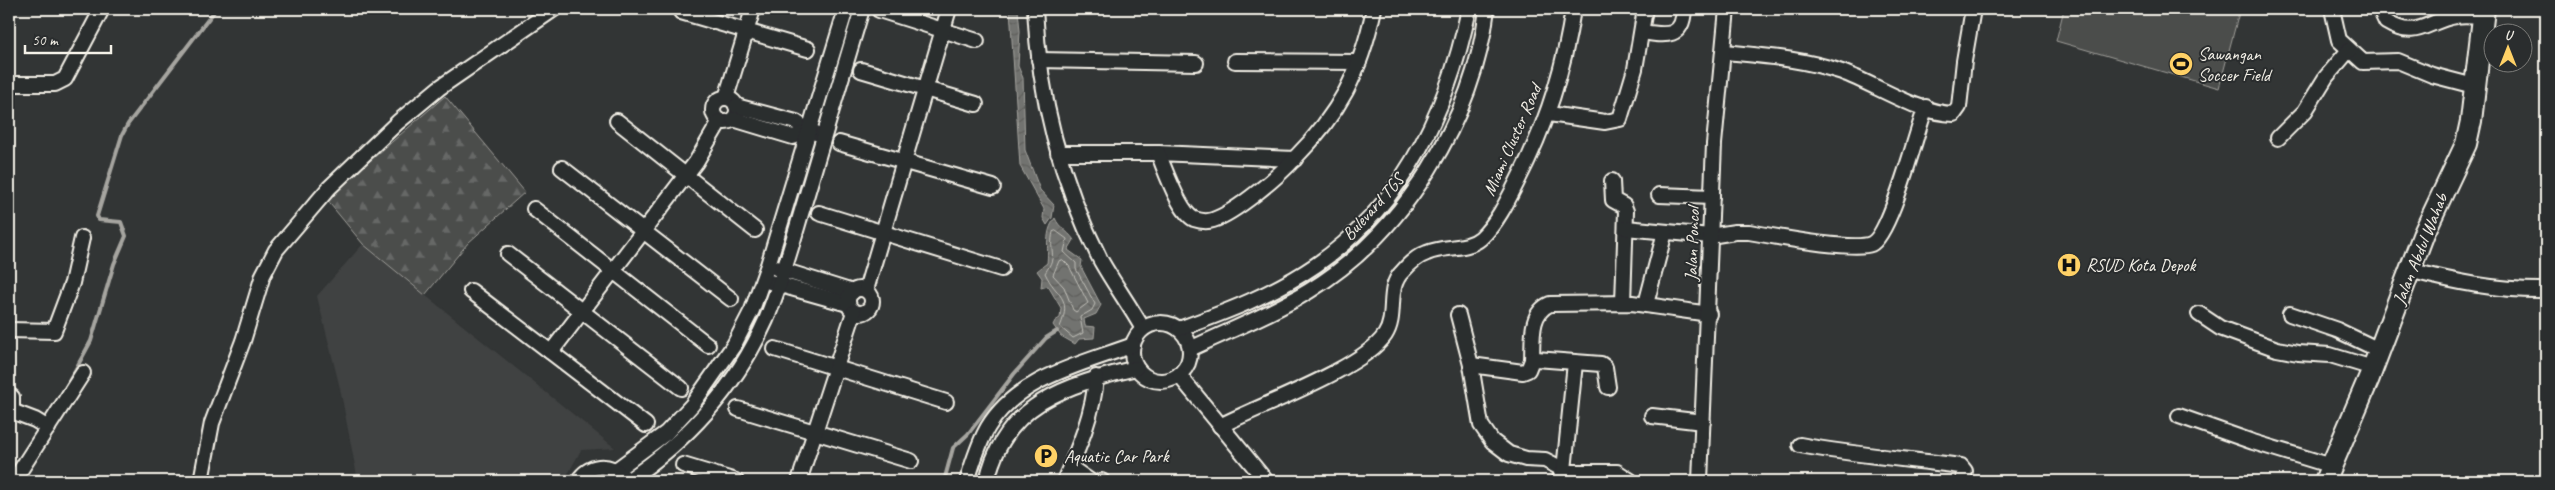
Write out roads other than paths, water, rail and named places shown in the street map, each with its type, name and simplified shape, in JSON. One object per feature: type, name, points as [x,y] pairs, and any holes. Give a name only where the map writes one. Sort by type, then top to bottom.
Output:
[{"type":"street","points":[[9,84],[48,84],[61,82],[65,79],[102,9]]},
{"type":"street","points":[[201,481],[212,423],[243,340],[263,275],[276,250],[329,188],[405,116],[446,83],[554,9]]},
{"type":"street","points":[[551,352],[686,176],[729,111],[746,31],[753,9]]},
{"type":"street","points":[[616,470],[666,433],[715,376],[752,310],[768,265],[846,9]]},
{"type":"street","points":[[578,481],[583,474],[595,467],[602,466],[616,470],[627,481],[682,438],[706,414],[724,392],[748,355],[766,319],[783,271],[862,9]]},
{"type":"street","points":[[799,481],[855,299],[883,233],[949,9]]},
{"type":"street","points":[[1035,9],[1039,60],[1050,124],[1073,199],[1109,275],[1143,329]]},
{"type":"street","points":[[1158,153],[1186,213],[1200,221],[1212,220],[1238,205],[1294,159],[1344,94],[1359,62],[1374,9]]},
{"type":"street","name":"Bulevard TGS","points":[[1179,330],[1249,302],[1316,266],[1358,231],[1375,213],[1412,166],[1436,117],[1457,60],[1469,9]]},
{"type":"street","name":"Bulevard TGS","points":[[1190,349],[1260,317],[1310,291],[1367,245],[1392,218],[1432,165],[1454,124],[1476,68],[1487,9]]},
{"type":"street","name":"Miami Cluster Road","points":[[1220,426],[1323,378],[1363,355],[1381,340],[1390,326],[1393,288],[1399,275],[1427,252],[1462,246],[1481,238],[1509,197],[1549,114],[1566,52],[1573,9]]},
{"type":"street","points":[[1549,114],[1605,122],[1620,120],[1628,99],[1645,9]]},
{"type":"street","points":[[1642,32],[1658,34],[1676,32],[1683,24],[1684,9]]},
{"type":"street","name":"Jalan Poncol","points":[[1700,481],[1709,314],[1710,236],[1715,128],[1725,52],[1727,9]]},
{"type":"street","points":[[1725,52],[1793,60],[1827,67],[1926,107],[1954,114],[1958,110],[1973,9]]},
{"type":"street","points":[[2332,9],[2339,40],[2363,62],[2398,61],[2432,75],[2474,86]]},
{"type":"street","points":[[2380,9],[2386,22],[2408,30],[2422,29],[2455,16],[2484,13]]},
{"type":"street","points":[[879,10],[977,40]]},
{"type":"street","points":[[681,12],[808,48]]},
{"type":"street","name":"Jalan Abdul Wahab","points":[[2329,474],[2376,359],[2409,270],[2466,144],[2470,128],[2484,13]]},
{"type":"street","points":[[2278,138],[2305,111],[2326,77],[2349,50]]},
{"type":"street","points":[[1039,60],[1196,63]]},
{"type":"street","points":[[1235,61],[1359,62]]},
{"type":"street","points":[[861,70],[976,104]]},
{"type":"street","points":[[1626,228],[1710,236],[1735,232],[1836,245],[1856,246],[1871,244],[1883,232],[1896,203],[1926,107]]},
{"type":"street","points":[[729,111],[796,122],[809,131],[824,135]]},
{"type":"street","points":[[617,121],[755,230]]},
{"type":"street","points":[[840,143],[994,187]]},
{"type":"street","points":[[1058,153],[1158,153],[1294,159]]},
{"type":"street","points":[[562,168],[731,299]]},
{"type":"street","points":[[1612,181],[1612,200],[1625,208],[1623,303]]},
{"type":"street","points":[[1659,194],[1712,197]]},
{"type":"street","points":[[534,209],[708,346]]},
{"type":"street","points":[[819,213],[1001,269]]},
{"type":"street","points":[[1646,304],[1665,232]]},
{"type":"street","points":[[9,330],[54,331],[72,283],[82,238]]},
{"type":"street","points":[[508,254],[681,388]]},
{"type":"street","points":[[768,265],[855,299]]},
{"type":"street","points":[[2409,270],[2468,285],[2521,291],[2546,290]]},
{"type":"street","points":[[763,280],[778,285],[855,299]]},
{"type":"street","points":[[470,291],[646,425]]},
{"type":"street","points":[[1471,365],[1522,372],[1528,370],[1532,360],[1535,316],[1550,304],[1646,304],[1709,314]]},
{"type":"street","points":[[2199,314],[2226,330],[2277,349],[2298,354],[2376,359]]},
{"type":"street","points":[[2290,314],[2337,330],[2376,359]]},
{"type":"street","points":[[1458,315],[1471,365],[1481,425],[1492,441],[1509,454],[1526,459],[1545,460],[1561,476]]},
{"type":"street","points":[[1161,323],[1179,330],[1187,338],[1190,359],[1179,375],[1170,380],[1151,380],[1136,368],[1132,358],[1133,345],[1137,334],[1143,329],[1161,323]]},
{"type":"street","points":[[968,481],[979,446],[989,425],[1011,400],[1062,370],[1133,345]]},
{"type":"street","points":[[775,349],[946,402]]},
{"type":"street","points":[[1532,360],[1540,358],[1604,366],[1608,387]]},
{"type":"street","points":[[1561,476],[1575,363]]},
{"type":"street","points":[[987,481],[993,460],[1015,422],[1040,401],[1096,378],[1136,368]]},
{"type":"street","points":[[20,481],[18,474],[45,425],[83,374]]},
{"type":"street","points":[[1179,375],[1266,481]]},
{"type":"street","points":[[1064,481],[1089,413],[1095,392],[1096,378]]},
{"type":"street","points":[[9,395],[12,397],[12,410],[14,412],[45,425]]},
{"type":"street","points":[[738,409],[910,461]]},
{"type":"street","points":[[1652,416],[1704,422]]},
{"type":"street","points":[[2179,416],[2253,442],[2329,474]]},
{"type":"street","points":[[1800,445],[1872,457],[1929,461],[1961,466],[1965,471],[1963,481]]},
{"type":"street","points":[[683,465],[736,481]]},
{"type":"street","points":[[1070,467],[1090,481]]},
{"type":"street","points":[[1561,476],[1574,473],[1617,472],[1631,481]]},
{"type":"water","points":[[1010,9],[1018,10],[1020,31],[1018,66],[1023,78],[1025,150],[1040,190],[1054,205],[1052,218],[1047,225],[1043,218],[1044,209],[1020,166]]},
{"type":"water","points":[[1055,218],[1074,240],[1068,250],[1082,260],[1081,267],[1101,305],[1096,314],[1084,319],[1085,326],[1095,327],[1094,338],[1079,339],[1075,344],[1061,336],[1053,325],[1060,318],[1061,308],[1048,286],[1041,288],[1042,278],[1037,271],[1047,263],[1049,229]]},
{"type":"waterway","points":[[66,387],[91,341],[114,264],[126,236],[121,222],[99,220],[97,216],[122,135],[128,124],[216,9]]},
{"type":"waterway","points":[[944,481],[953,448],[968,434],[1014,374],[1046,338],[1057,331]]},
{"type":"place","name":"Sawangan Soccer Field","points":[[2181,64]]},
{"type":"place","name":"RSUD Kota Depok","points":[[2069,265]]},
{"type":"place","name":"Aquatic Car Park","points":[[1046,456]]}]
